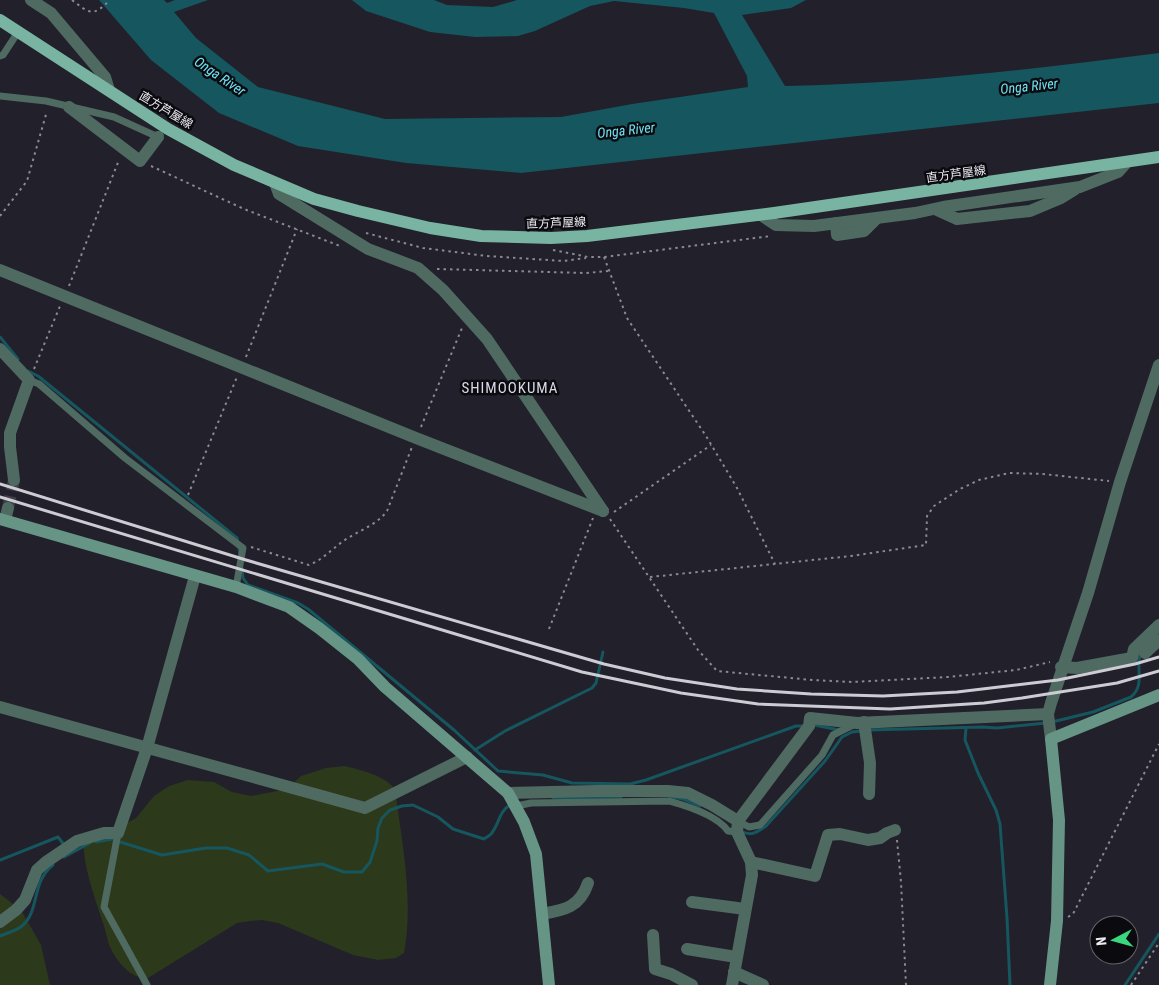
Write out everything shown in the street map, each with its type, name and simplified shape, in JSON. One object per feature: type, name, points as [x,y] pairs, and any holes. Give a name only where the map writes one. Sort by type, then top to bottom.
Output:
[{"type":"main road","name":"直方芦屋線","points":[[0,20],[109,90],[163,133],[234,165],[314,199],[430,228],[480,236],[551,238],[587,236],[761,215],[1159,157]]},
{"type":"street","points":[[31,0],[51,13],[105,77],[109,90]]},
{"type":"street","points":[[69,106],[140,161],[163,133]]},
{"type":"street","points":[[761,215],[776,225],[814,226],[836,224],[1078,187],[1118,172],[1127,162]]},
{"type":"street","points":[[0,270],[602,511],[487,339],[443,290],[418,268],[368,249],[279,194],[275,183]]},
{"type":"street","points":[[0,349],[29,380],[10,433],[14,480]]},
{"type":"street","points":[[1050,985],[1056,926],[1059,820],[1049,726],[1064,662],[1088,593],[1120,482],[1159,365]]},
{"type":"street","points":[[4,516],[236,587],[289,607],[358,659],[385,687],[508,793],[516,806],[536,854],[549,985]]},
{"type":"street","points":[[0,922],[16,910],[25,900],[37,870],[46,862],[78,841],[104,833],[118,833],[147,748],[195,576]]},
{"type":"street","points":[[1064,662],[1077,668],[1132,658],[1134,649],[1159,625]]},
{"type":"street","points":[[1145,653],[1159,640]]},
{"type":"street","points":[[738,827],[809,726],[810,718],[860,723],[1049,726],[1159,696]]},
{"type":"street","points":[[0,707],[365,808],[467,757]]},
{"type":"street","points":[[860,723],[870,763],[869,794]]},
{"type":"street","points":[[508,793],[624,796],[688,793],[712,805],[738,827],[751,862],[752,875],[733,979],[763,985]]},
{"type":"street","points":[[751,862],[816,876],[828,835],[840,834],[868,840],[880,838],[895,830]]},
{"type":"street","points":[[542,914],[572,907],[586,890],[588,883]]},
{"type":"street","points":[[692,902],[745,909]]},
{"type":"street","points":[[653,935],[655,969],[671,974],[692,985]]},
{"type":"street","points":[[687,949],[736,957]]},
{"type":"lane","points":[[0,56],[18,32]]},
{"type":"lane","points":[[0,96],[46,101],[69,106],[114,117],[163,133]]},
{"type":"lane","points":[[29,380],[39,384],[124,458],[243,548],[236,587]]},
{"type":"lane","points":[[738,827],[760,825],[822,755],[833,735],[860,723]]},
{"type":"lane","points":[[516,806],[531,803],[624,796]]},
{"type":"lane","points":[[118,833],[104,907],[148,985]]},
{"type":"path","points":[[72,0],[86,11],[92,13],[101,9],[110,0]]},
{"type":"path","points":[[0,216],[27,181],[47,111],[46,101]]},
{"type":"path","points":[[29,380],[124,148]]},
{"type":"path","points":[[140,161],[244,209],[297,229]]},
{"type":"path","points":[[364,233],[423,248],[487,256],[563,261],[588,257]]},
{"type":"path","points":[[549,249],[588,257],[604,257],[779,235]]},
{"type":"path","points":[[604,257],[627,318],[711,444],[737,488],[774,564]]},
{"type":"path","points":[[418,268],[586,273],[609,271]]},
{"type":"path","points":[[243,548],[251,547],[309,565],[318,562],[342,542],[381,520],[387,511],[467,316]]},
{"type":"path","points":[[711,444],[608,516],[698,650],[718,671],[852,682],[973,675],[1064,662]]},
{"type":"path","points":[[650,577],[926,545],[927,516],[934,506],[960,489],[979,480],[1009,473],[1043,474],[1120,482]]},
{"type":"path","points":[[549,629],[597,509]]},
{"type":"path","points":[[1056,926],[1072,914],[1159,744]]},
{"type":"path","points":[[895,830],[900,854],[906,985]]},
{"type":"path","points":[[1131,985],[1159,943]]},
{"type":"green space","points":[[345,766],[379,777],[395,789],[406,871],[408,913],[404,953],[396,958],[378,960],[353,955],[278,923],[262,920],[237,923],[148,978],[136,976],[121,965],[110,946],[93,892],[83,849],[83,838],[121,826],[136,818],[154,796],[169,786],[188,780],[214,782],[232,792],[251,796],[287,789],[301,776],[326,768]]},
{"type":"green space","points":[[0,894],[21,910],[41,945],[50,985],[0,985]]},
{"type":"water","name":"Onga River","points":[[99,0],[164,0],[167,3],[175,0],[208,0],[174,12],[196,38],[258,87],[385,119],[561,117],[632,104],[748,87],[747,76],[714,13],[614,1],[590,6],[535,31],[518,36],[475,37],[430,32],[366,11],[352,0],[434,0],[447,5],[493,7],[517,0],[806,0],[791,8],[742,15],[785,86],[926,79],[1159,53],[1159,103],[521,173],[406,163],[298,146],[219,113],[151,60]]},
{"type":"waterway","points":[[0,337],[18,359]]},
{"type":"waterway","points":[[28,371],[38,376],[237,538],[240,554]]},
{"type":"waterway","points":[[242,568],[243,578],[248,585],[298,603],[308,609],[454,730],[498,771],[543,775],[572,783],[630,784],[646,780],[796,726],[805,726]]},
{"type":"waterway","points":[[475,750],[505,731],[592,688],[596,683],[603,652]]},
{"type":"waterway","points":[[1052,722],[1093,712],[1131,697],[1138,687],[1140,655]]},
{"type":"waterway","points":[[868,730],[997,728],[1046,723]]},
{"type":"waterway","points":[[814,725],[839,730]]},
{"type":"waterway","points":[[966,728],[965,740],[996,810],[1000,824],[1010,985]]},
{"type":"waterway","points":[[741,831],[751,834],[766,826],[825,761],[842,737],[852,732],[861,731]]},
{"type":"waterway","points":[[553,798],[621,797]]},
{"type":"waterway","points":[[670,797],[683,799],[700,806]]},
{"type":"waterway","points":[[117,841],[162,855],[206,848],[227,848],[249,855],[268,871],[322,864],[344,872],[362,872],[370,862],[382,818],[390,810],[413,805],[438,817],[453,829],[484,839],[491,834],[501,814],[510,805]]},
{"type":"waterway","points":[[0,860],[58,837],[65,846]]},
{"type":"waterway","points":[[96,842],[112,839]]},
{"type":"waterway","points":[[64,857],[90,843]]},
{"type":"waterway","points":[[0,936],[20,928],[28,920],[41,880],[53,865]]},
{"type":"waterway","points":[[1125,985],[1159,934]]},
{"type":"tunnel","points":[[8,508],[14,480]]},
{"type":"railway","points":[[0,484],[246,560],[604,664],[665,678],[737,689],[883,696],[957,692],[1058,680],[1159,657]]},
{"type":"railway","points":[[0,497],[582,672],[681,693],[758,704],[890,709],[984,703],[1022,698],[1117,683],[1159,671]]},
{"type":"district","name":"SHIMOOKUMA","points":[[510,388]]}]
